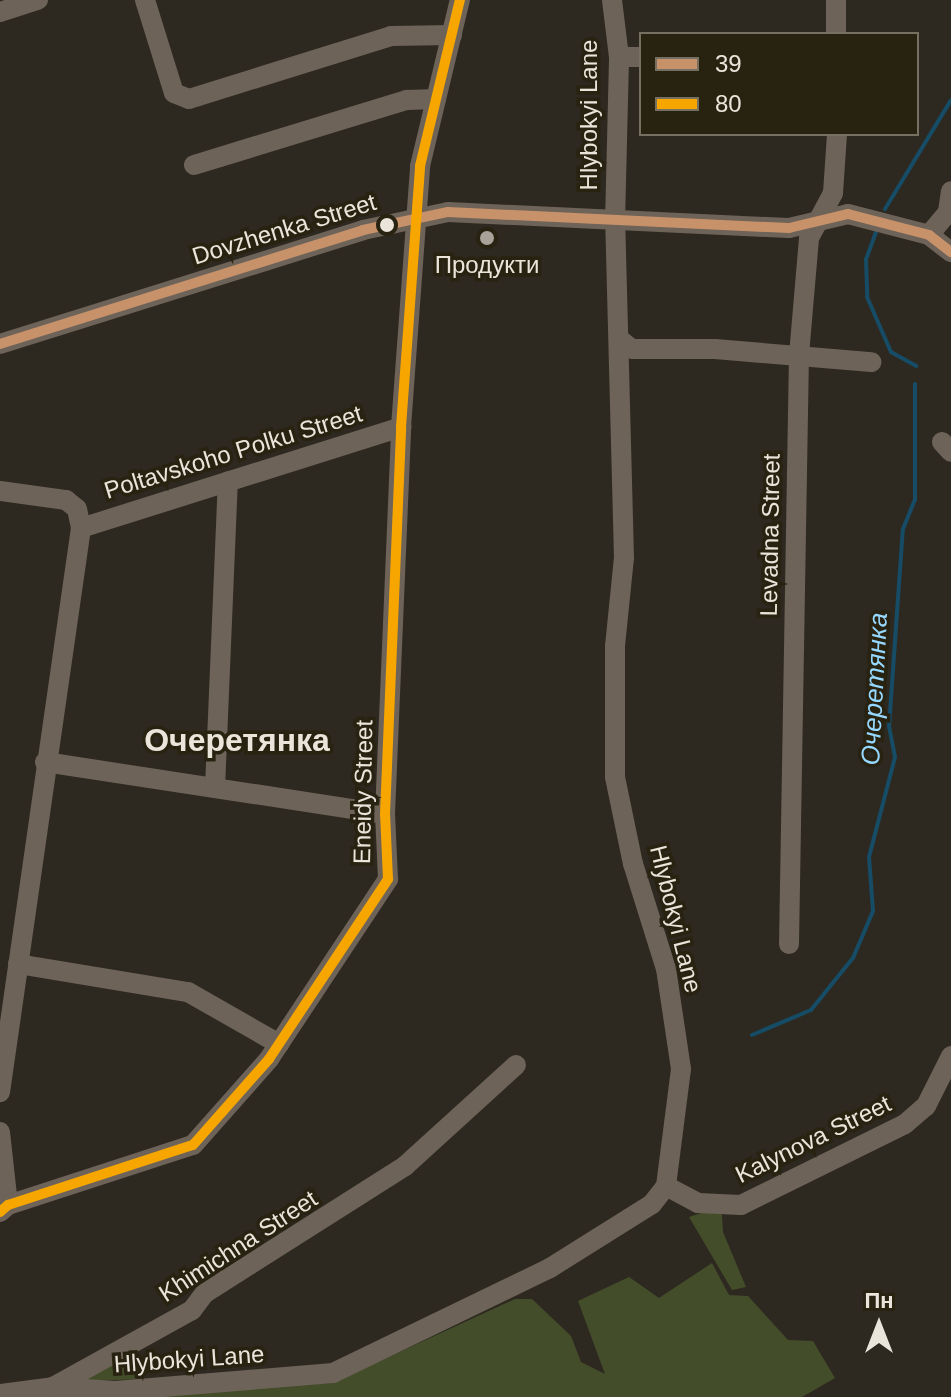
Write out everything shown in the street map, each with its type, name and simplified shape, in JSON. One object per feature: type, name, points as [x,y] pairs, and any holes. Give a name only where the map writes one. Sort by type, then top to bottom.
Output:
[{"type":"street","points":[[0,12],[38,0]]},
{"type":"street","points":[[145,0],[174,93],[189,99],[391,36],[452,35]]},
{"type":"street","points":[[417,218],[420,166],[460,0]]},
{"type":"street","name":"Hlybokyi Lane","points":[[53,1387],[115,1391],[333,1373],[550,1268],[652,1204],[666,1186],[681,1069],[666,969],[633,864],[615,777],[615,646],[624,558],[615,223],[619,57],[612,0]]},
{"type":"street","points":[[836,0],[836,32]]},
{"type":"street","points":[[619,57],[639,57]]},
{"type":"street","points":[[194,165],[407,100],[436,99]]},
{"type":"street","name":"Levadna Street","points":[[789,944],[799,355],[809,238],[833,193],[837,136]]},
{"type":"street","points":[[951,191],[948,212],[929,235],[951,252]]},
{"type":"street","name":"Dovzhenka Street","points":[[0,344],[363,230],[448,212],[615,223],[789,228],[848,214],[929,235]]},
{"type":"street","name":"Eneidy Street","points":[[4,1208],[193,1145],[279,1044],[388,879],[385,814],[401,427],[417,218]]},
{"type":"street","points":[[619,339],[632,349],[799,355],[871,362]]},
{"type":"street","name":"Poltavskoho Polku Street","points":[[81,528],[401,427]]},
{"type":"street","points":[[215,788],[228,481]]},
{"type":"street","name":"Poltavskoho Polku Street","points":[[0,491],[66,500],[77,509],[81,528],[0,1092]]},
{"type":"street","points":[[45,762],[385,814]]},
{"type":"street","points":[[18,964],[188,992],[279,1044]]},
{"type":"street","name":"Kalynova Street","points":[[666,1186],[698,1203],[741,1205],[905,1124],[926,1106],[951,1056]]},
{"type":"street","name":"Khimichna Street","points":[[0,1394],[53,1387],[192,1310],[205,1293],[355,1201],[405,1166],[516,1065]]},
{"type":"street","points":[[0,1132],[4,1208]]},
{"type":"green space","points":[[716,1208],[722,1215],[723,1232],[746,1287],[732,1290],[689,1217]]},
{"type":"green space","points":[[712,1263],[729,1295],[748,1296],[788,1340],[813,1341],[835,1378],[802,1397],[125,1397],[332,1383],[515,1299],[532,1299],[571,1336],[581,1362],[605,1374],[578,1301],[629,1277],[659,1298]]},
{"type":"green space","points":[[131,1351],[141,1379],[70,1382]]},
{"type":"waterway","name":"Очеретянка","points":[[885,209],[951,100]]},
{"type":"waterway","name":"Очеретянка","points":[[876,232],[866,259],[867,297],[891,352],[916,366]]},
{"type":"waterway","name":"Очеретянка","points":[[752,1035],[811,1010],[853,958],[873,911],[869,857],[895,757],[889,727],[903,529],[915,500],[915,384]]},
{"type":"transit line","name":"80","points":[[0,1212],[8,1205],[193,1145],[269,1059],[388,879],[385,814],[401,427],[420,166],[460,0]]},
{"type":"transit line","name":"39","points":[[0,344],[363,230],[448,212],[789,228],[848,214],[929,235],[951,252]]},
{"type":"place","name":"Продукти","points":[[487,238]]},
{"type":"district","name":"Очеретянка","points":[[237,740]]}]
